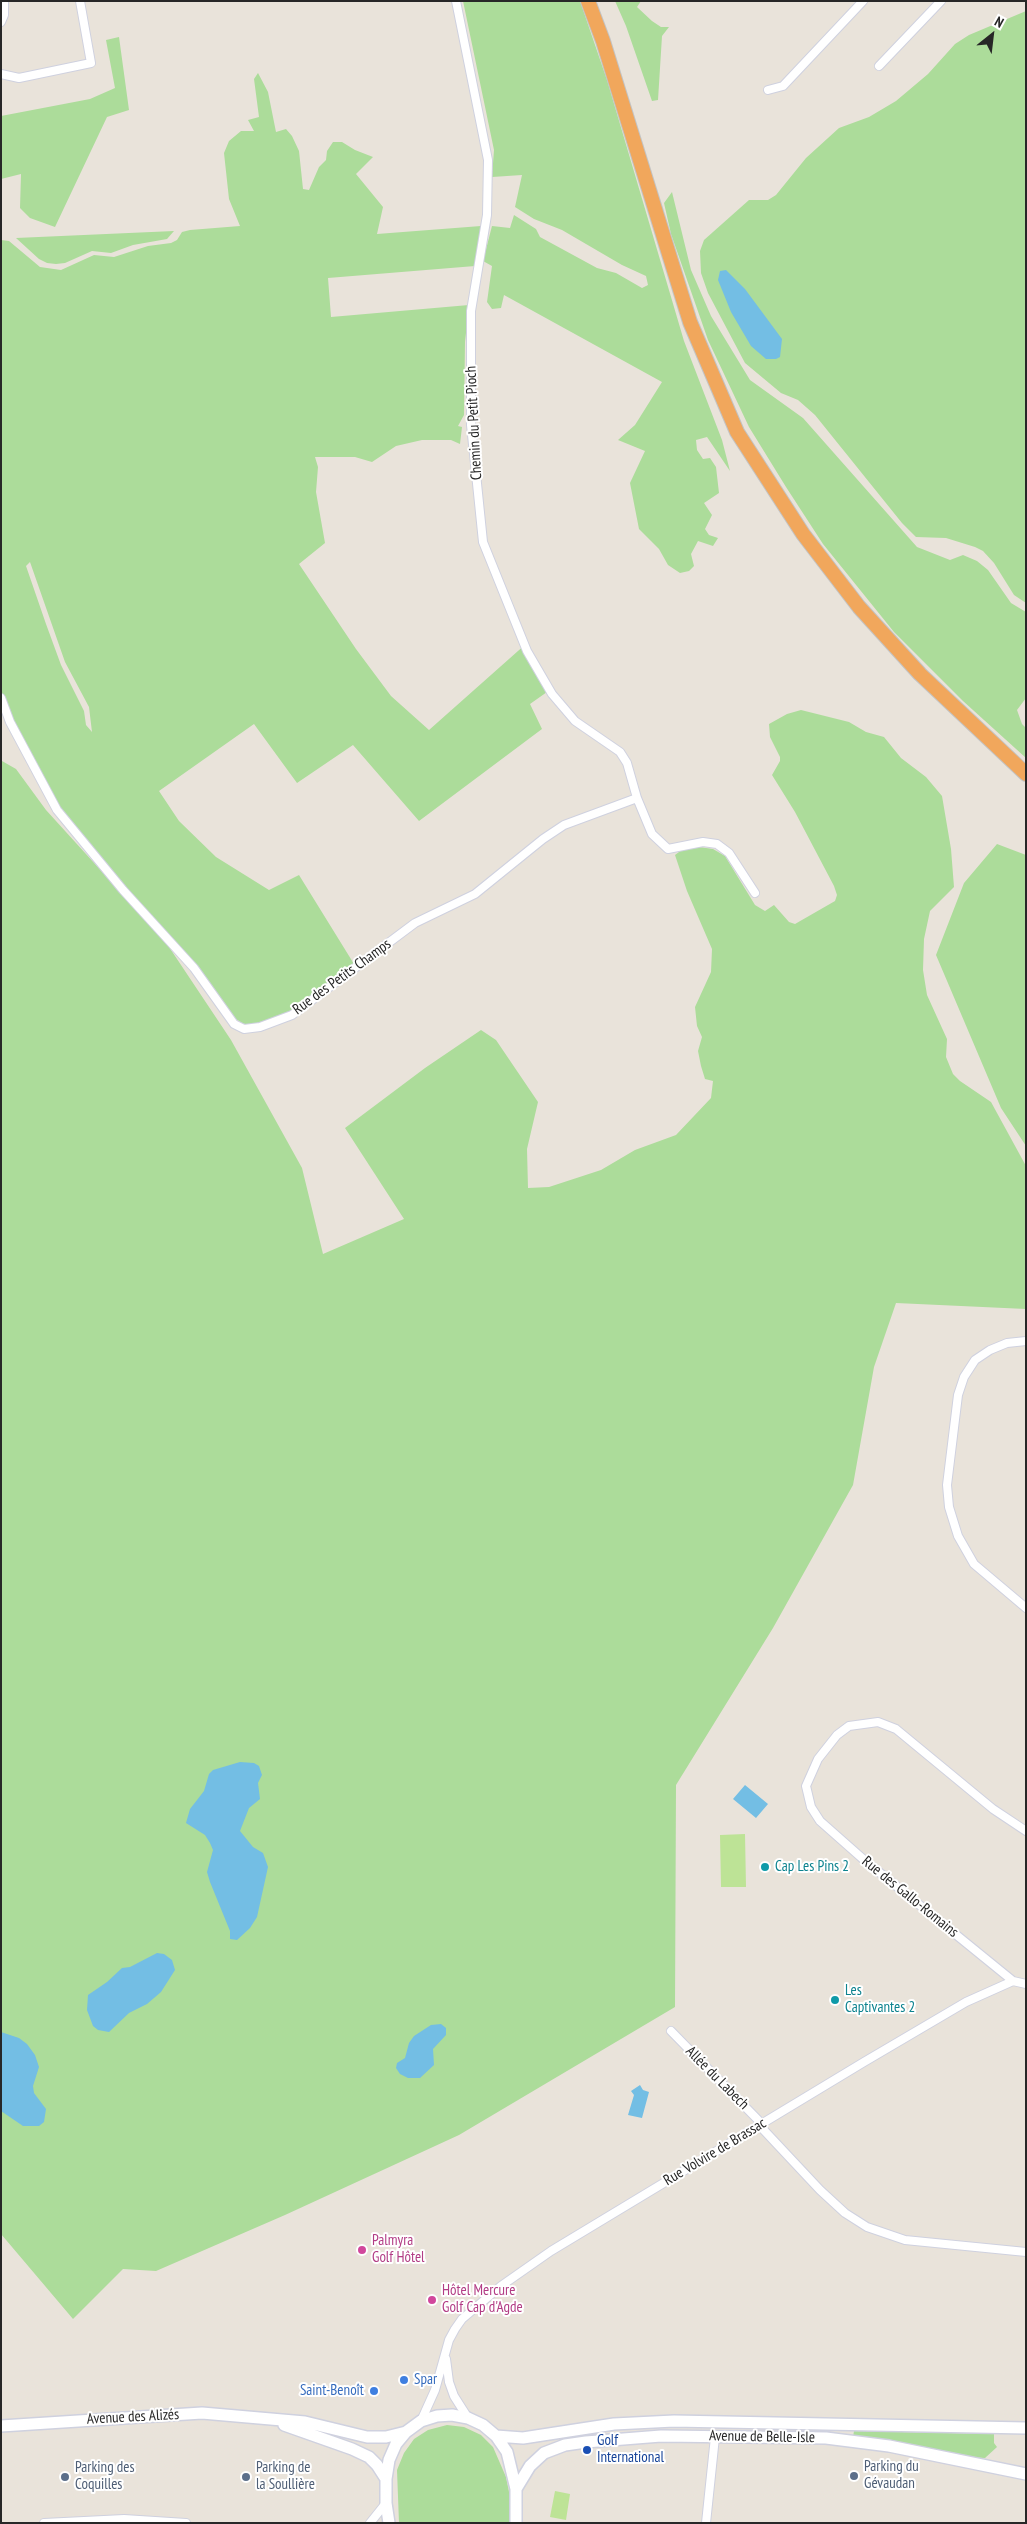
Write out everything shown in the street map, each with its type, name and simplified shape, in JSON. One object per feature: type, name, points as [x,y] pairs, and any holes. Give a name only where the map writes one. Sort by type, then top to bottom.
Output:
[{"type":"highway","points":[[588,1],[609,59],[690,322],[738,432],[803,534],[859,607],[920,674],[1026,774]]},
{"type":"street","points":[[1,22],[4,15],[4,1]]},
{"type":"street","points":[[1,74],[20,78],[90,64],[80,1]]},
{"type":"street","name":"Chemin du Petit Pioch","points":[[456,1],[488,160],[487,215],[471,311],[471,425],[483,542],[527,651],[552,694],[575,721],[620,752],[627,763],[637,798],[648,825],[660,843],[668,849],[703,842],[717,844],[734,859],[755,893]]},
{"type":"street","points":[[768,90],[783,86],[864,1]]},
{"type":"street","points":[[878,66],[941,1]]},
{"type":"street","name":"Rue des Petits Champs","points":[[1,698],[10,722],[57,810],[123,890],[194,968],[234,1024],[244,1029],[260,1027],[292,1015],[415,923],[475,894],[543,839],[564,825],[637,798]]},
{"type":"street","points":[[1026,1341],[1007,1343],[990,1350],[975,1360],[964,1377],[958,1395],[947,1484],[951,1515],[958,1536],[974,1564],[1026,1608]]},
{"type":"street","name":"Rue des Gallo-Romains","points":[[1026,1831],[993,1809],[896,1729],[878,1722],[849,1726],[837,1735],[818,1759],[806,1786],[811,1807],[820,1820],[863,1859],[1013,1980],[1026,1984]]},
{"type":"street","name":"Rue Volvire de Brassac","points":[[420,2421],[434,2390],[449,2340],[462,2319],[515,2276],[551,2251],[966,2002],[1013,1980]]},
{"type":"street","name":"Allée du Labech","points":[[671,2031],[820,2190],[845,2213],[867,2227],[905,2240],[1026,2252]]},
{"type":"street","name":"Rue Volvire de Brassac","points":[[445,2355],[448,2382],[454,2396],[468,2418]]},
{"type":"street","name":"Avenue des Alizés","points":[[1,2426],[202,2413],[305,2422],[367,2437],[406,2432]]},
{"type":"street","points":[[389,2523],[386,2503],[386,2479],[389,2460],[396,2444],[406,2432],[420,2421],[437,2416],[452,2415],[468,2418],[483,2425],[496,2436],[507,2452],[516,2489],[518,2521]]},
{"type":"street","name":"Avenue des Alizés","points":[[264,2418],[302,2430],[369,2457],[386,2479]]},
{"type":"street","name":"Avenue de Belle-Isle","points":[[496,2436],[522,2438],[614,2424],[674,2421],[979,2425],[1026,2428]]},
{"type":"street","name":"Avenue de Belle-Isle","points":[[516,2489],[530,2466],[544,2453],[565,2445],[628,2437],[826,2438],[871,2443],[1026,2474]]},
{"type":"street","points":[[706,2523],[715,2437]]},
{"type":"street","points":[[370,2523],[386,2503]]},
{"type":"street","points":[[44,2523],[114,2519],[186,2523]]},
{"type":"green space","points":[[463,1],[580,1],[607,80],[684,341],[722,440],[730,471],[707,437],[696,440],[697,450],[703,459],[710,458],[716,467],[719,493],[704,503],[712,515],[705,529],[709,535],[718,538],[713,546],[698,541],[691,554],[694,566],[689,571],[680,573],[668,565],[659,549],[639,529],[630,483],[645,451],[618,440],[635,425],[662,382],[504,295],[501,308],[492,309],[487,302],[492,266],[483,261],[492,226],[510,228],[514,215],[536,229],[540,237],[597,268],[616,273],[642,288],[648,285],[646,276],[622,265],[562,230],[534,219],[515,207],[522,175],[492,177],[494,150]]},
{"type":"green space","points":[[615,1],[641,1],[637,7],[652,21],[661,27],[669,27],[662,36],[658,100],[652,101],[626,26]]},
{"type":"green space","points":[[1026,11],[1026,603],[1014,595],[994,563],[983,551],[946,538],[916,537],[902,523],[815,415],[798,400],[781,393],[745,363],[708,293],[701,273],[700,251],[704,240],[749,200],[768,200],[776,195],[806,158],[839,128],[869,117],[896,101],[928,74],[955,44],[969,35]]},
{"type":"green space","points":[[119,37],[129,110],[107,117],[55,227],[30,218],[20,208],[21,174],[1,179],[1,116],[90,99],[115,88],[106,40]]},
{"type":"green space","points":[[258,73],[268,92],[276,132],[286,129],[292,136],[299,151],[303,189],[309,190],[319,167],[326,160],[327,151],[333,142],[342,142],[355,150],[373,157],[356,174],[383,207],[377,234],[481,226],[475,266],[328,278],[331,317],[469,305],[465,342],[464,415],[458,426],[462,427],[460,444],[451,440],[422,440],[396,446],[372,462],[355,457],[315,457],[318,467],[316,492],[325,543],[299,564],[356,649],[391,696],[429,730],[527,643],[547,692],[530,704],[542,729],[419,821],[353,745],[297,783],[254,724],[159,791],[179,821],[216,857],[269,890],[299,875],[354,964],[285,1015],[246,1026],[236,1019],[62,812],[10,715],[1,690],[1,240],[9,241],[40,267],[61,270],[94,255],[114,257],[148,246],[171,243],[177,240],[182,232],[190,230],[240,226],[229,199],[224,153],[229,141],[241,131],[254,131],[248,120],[259,117],[254,79]],"holes":[[[30,562],[65,662],[89,707],[92,732],[86,725],[84,711],[61,665],[46,624],[26,566]]]},
{"type":"green space","points":[[672,192],[691,270],[711,316],[750,380],[803,418],[917,547],[950,560],[963,555],[977,561],[988,570],[1011,603],[1026,612],[1026,698],[1017,710],[1022,724],[1026,728],[1026,758],[963,701],[894,632],[823,544],[786,487],[749,427],[708,340],[671,234],[664,203]]},
{"type":"green space","points":[[174,231],[167,239],[133,245],[111,253],[92,251],[65,263],[56,264],[47,263],[39,259],[16,238]]},
{"type":"green space","points":[[801,710],[849,722],[866,732],[884,737],[901,758],[926,777],[942,796],[951,849],[954,887],[930,911],[924,939],[923,970],[927,995],[947,1039],[946,1057],[953,1074],[991,1102],[1026,1166],[1026,1309],[896,1303],[874,1367],[853,1485],[773,1628],[676,1785],[675,2007],[459,2135],[285,2215],[156,2271],[123,2269],[73,2319],[1,2234],[1,756],[2,761],[16,769],[46,810],[165,941],[231,1040],[302,1168],[323,1254],[404,1219],[345,1128],[425,1068],[481,1030],[496,1040],[538,1102],[527,1149],[528,1188],[549,1187],[601,1170],[635,1150],[676,1135],[711,1098],[713,1081],[705,1079],[701,1066],[698,1051],[702,1037],[697,1026],[695,1007],[711,972],[712,949],[687,891],[675,855],[683,849],[699,847],[713,849],[725,856],[755,905],[765,911],[774,905],[789,922],[795,924],[835,901],[837,895],[834,886],[795,812],[772,775],[780,761],[780,757],[770,737],[769,724],[787,714]]},
{"type":"green space","points":[[997,844],[1026,855],[1026,1146],[1001,1108],[936,955],[964,883]]},
{"type":"green space","points":[[745,1834],[746,1887],[721,1887],[720,1835]]},
{"type":"green space","points":[[447,2425],[464,2427],[481,2435],[493,2447],[506,2477],[510,2497],[509,2523],[399,2523],[397,2470],[404,2453],[414,2439],[428,2430]]},
{"type":"green space","points":[[854,2431],[994,2434],[994,2443],[997,2447],[985,2458],[966,2457],[853,2437]]},
{"type":"green space","points":[[555,2491],[570,2494],[566,2520],[550,2517]]},
{"type":"water","points":[[726,270],[745,289],[782,339],[780,357],[766,359],[751,346],[731,312],[718,280],[720,271]]},
{"type":"water","points":[[240,1762],[254,1763],[259,1766],[262,1775],[258,1783],[260,1799],[249,1808],[240,1831],[253,1847],[263,1853],[268,1867],[257,1917],[250,1928],[237,1940],[230,1939],[230,1931],[207,1872],[213,1850],[210,1843],[205,1835],[186,1823],[190,1809],[204,1791],[209,1774],[213,1770]]},
{"type":"water","points":[[745,1785],[768,1804],[756,1818],[733,1799]]},
{"type":"water","points":[[157,1953],[164,1954],[172,1960],[175,1970],[161,1992],[147,2004],[129,2013],[109,2032],[98,2030],[93,2026],[87,2010],[88,1995],[107,1982],[122,1968],[130,1967]]},
{"type":"water","points":[[441,2024],[446,2028],[446,2035],[433,2049],[434,2065],[420,2078],[408,2078],[400,2074],[396,2068],[397,2063],[405,2058],[409,2043],[414,2036],[431,2025]]},
{"type":"water","points":[[1,2032],[19,2038],[27,2044],[35,2055],[39,2067],[33,2086],[34,2093],[46,2109],[44,2122],[39,2126],[23,2126],[1,2111]]},
{"type":"water","points":[[640,2085],[643,2090],[649,2092],[642,2118],[628,2115],[634,2095],[631,2091]]},
{"type":"place","name":"Cap Les Pins 2","points":[[765,1867]]},
{"type":"place","name":"Les Captivantes 2","points":[[835,2000]]},
{"type":"place","name":"Palmyra Golf Hôtel","points":[[362,2250]]},
{"type":"place","name":"Hôtel Mercure Golf Cap d'Agde","points":[[432,2300]]},
{"type":"place","name":"Spar","points":[[404,2380]]},
{"type":"place","name":"Saint-Benoît","points":[[374,2391]]},
{"type":"place","name":"Golf International","points":[[587,2450]]},
{"type":"place","name":"Parking du Gévaudan","points":[[854,2476]]},
{"type":"place","name":"Parking des Coquilles","points":[[65,2477]]},
{"type":"place","name":"Parking de la Soullière","points":[[246,2477]]}]
